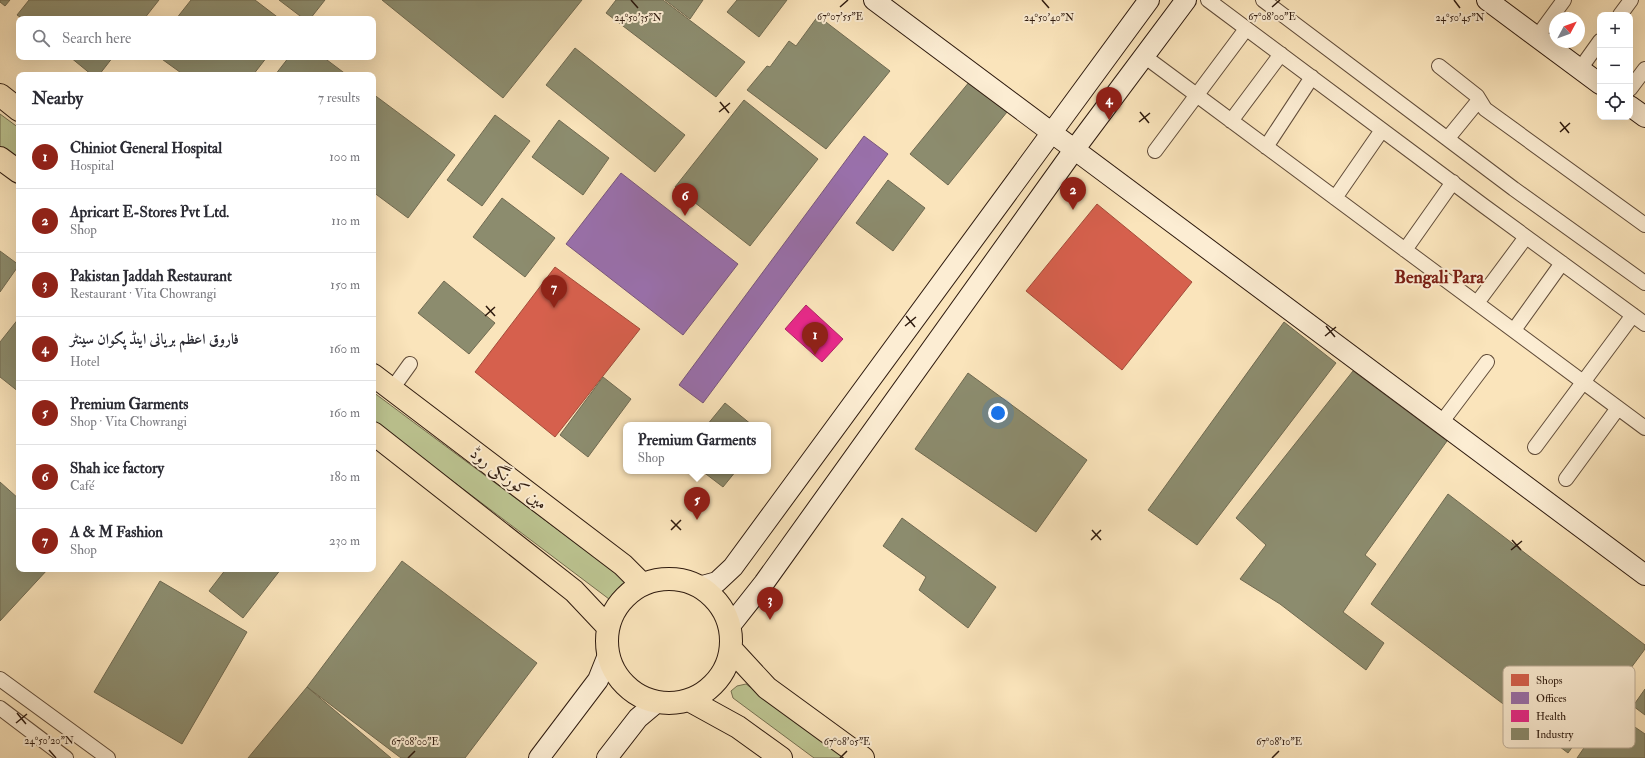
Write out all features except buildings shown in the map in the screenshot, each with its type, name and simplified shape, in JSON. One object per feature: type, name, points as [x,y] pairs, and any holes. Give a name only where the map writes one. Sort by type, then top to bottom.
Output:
[{"type":"main road","points":[[0,95],[16,108]]},
{"type":"main road","points":[[0,158],[16,170]]},
{"type":"main road","name":"مین کورنگی روڈ","points":[[376,377],[611,555],[642,584]]},
{"type":"main road","points":[[376,435],[574,591],[607,626]]},
{"type":"main road","points":[[658,579],[674,579],[699,587],[715,600],[730,626],[731,649],[727,666],[718,680],[705,692],[689,700],[673,703],[657,702],[640,696],[625,686],[614,671],[608,655],[607,626],[613,612],[626,596],[642,584],[658,579]]},
{"type":"main road","points":[[731,649],[767,688],[863,758]]},
{"type":"main road","points":[[689,700],[738,726],[781,758]]},
{"type":"street","points":[[874,0],[1645,576]]},
{"type":"street","points":[[699,587],[717,582],[733,567],[1149,0]]},
{"type":"street","points":[[730,626],[764,583],[1074,150],[1186,0]]},
{"type":"street","points":[[1208,0],[1645,324]]},
{"type":"street","points":[[1263,0],[1514,189],[1645,283]]},
{"type":"street","points":[[1536,37],[1564,0]]},
{"type":"street","points":[[1622,12],[1631,0]]},
{"type":"street","points":[[1496,3],[1536,37],[1597,82]]},
{"type":"street","points":[[1155,151],[1246,29]]},
{"type":"street","points":[[1580,69],[1597,46]]},
{"type":"street","points":[[1231,121],[1281,54]]},
{"type":"street","points":[[1144,56],[1645,428]]},
{"type":"street","points":[[1439,66],[1477,96],[1483,106],[1492,114],[1645,225]]},
{"type":"street","points":[[1633,85],[1645,69]]},
{"type":"street","points":[[1266,146],[1312,77]]},
{"type":"street","points":[[1448,138],[1479,100]]},
{"type":"street","points":[[1633,108],[1645,117]]},
{"type":"street","points":[[1335,198],[1382,130]]},
{"type":"street","points":[[1405,250],[1453,182]]},
{"type":"street","points":[[1477,303],[1526,237]]},
{"type":"street","points":[[1514,330],[1562,263]]},
{"type":"street","points":[[1535,447],[1633,315]]},
{"type":"street","points":[[1441,423],[1487,362]]},
{"type":"street","points":[[392,389],[410,364]]},
{"type":"street","points":[[1566,479],[1618,408]]},
{"type":"street","points":[[539,758],[598,680],[608,655]]},
{"type":"street","points":[[0,679],[108,758]]},
{"type":"street","points":[[0,704],[11,687]]},
{"type":"street","points":[[607,758],[638,718],[657,702]]},
{"type":"street","points":[[0,708],[66,758]]},
{"type":"green space","points":[[0,114],[16,126],[16,160],[0,149]]},
{"type":"green space","points":[[376,394],[624,579],[626,582],[615,597],[609,599],[376,423]]},
{"type":"green space","points":[[746,684],[846,758],[814,758],[733,698],[731,691],[737,686]]},
{"type":"place","name":"فاروق اعظم بریانی اینڈ پکوان سینٹر","points":[[1109,120]]},
{"type":"place","name":"Apricart E-Stores Pvt Ltd.","points":[[1073,210]]},
{"type":"place","name":"Shah ice factory","points":[[685,216]]},
{"type":"place","name":"A & M Fashion","points":[[554,308]]},
{"type":"place","name":"Chiniot General Hospital","points":[[815,355]]},
{"type":"place","name":"Premium Garments","points":[[697,520]]},
{"type":"place","name":"Pakistan Jaddah Restaurant","points":[[770,620]]},
{"type":"district","name":"Bengali Para","points":[[1439,277]]}]
